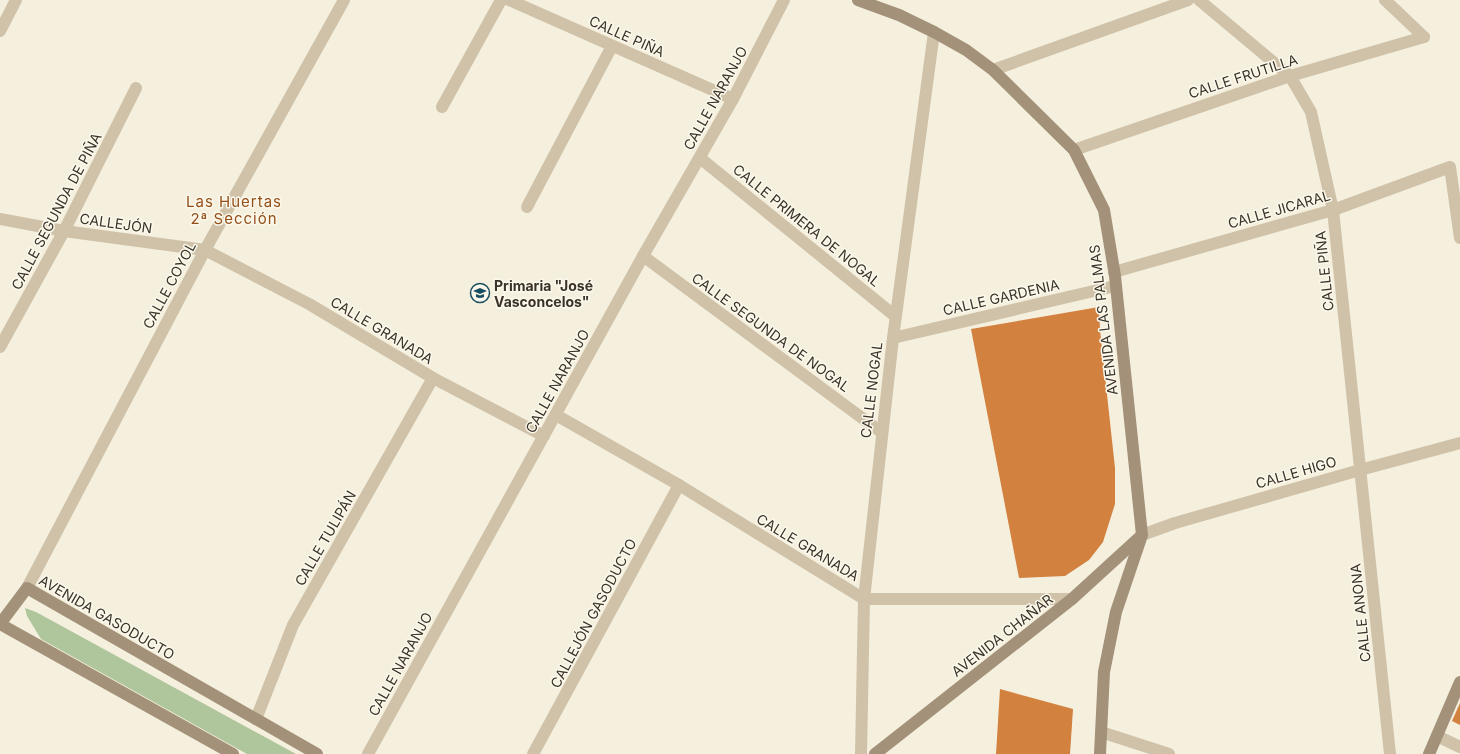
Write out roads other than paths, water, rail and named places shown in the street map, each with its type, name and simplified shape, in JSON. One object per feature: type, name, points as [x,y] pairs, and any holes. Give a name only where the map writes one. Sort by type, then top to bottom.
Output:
[{"type":"street","points":[[0,31],[16,0]]},
{"type":"street","name":"CALLE COYOL","points":[[27,588],[205,250],[344,0]]},
{"type":"street","points":[[442,107],[502,0]]},
{"type":"street","name":"CALLE PIÑA","points":[[508,0],[733,100]]},
{"type":"street","name":"CALLE NARANJO","points":[[368,754],[643,256],[733,100],[784,0]]},
{"type":"street","name":"AVENIDA LAS PALMAS","points":[[858,0],[899,15],[934,32],[966,50],[993,70],[1074,150],[1104,210],[1116,286],[1142,535],[1116,612],[1104,672],[1100,754]]},
{"type":"street","points":[[993,70],[1188,0]]},
{"type":"street","name":"CALLE PIÑA","points":[[1199,0],[1290,76],[1311,112],[1333,210],[1360,470]]},
{"type":"street","name":"CALLE FRUTILLA","points":[[1074,150],[1290,76],[1424,37],[1385,0]]},
{"type":"street","name":"CALLE NOGAL","points":[[861,754],[864,599],[881,432],[895,316],[934,32]]},
{"type":"street","points":[[527,207],[612,46]]},
{"type":"street","name":"CALLE SEGUNDA DE PIÑA","points":[[0,347],[64,231],[136,88]]},
{"type":"street","name":"CALLE PRIMERA DE NOGAL","points":[[700,158],[895,316]]},
{"type":"street","name":"CALLE JICARAL","points":[[1114,272],[1333,210],[1450,167],[1460,238]]},
{"type":"street","name":"CALLEJÓN","points":[[0,219],[64,231],[205,250]]},
{"type":"street","name":"CALLE GRANADA","points":[[205,250],[309,304],[433,378],[544,436]]},
{"type":"street","name":"CALLE SEGUNDA DE NOGAL","points":[[643,256],[881,432]]},
{"type":"street","name":"CALLE GARDENIA","points":[[893,338],[1116,286]]},
{"type":"street","name":"CALLE TULIPÁN","points":[[256,719],[293,625],[433,378]]},
{"type":"street","name":"CALLE GRANADA","points":[[556,415],[678,486],[864,599],[1072,599]]},
{"type":"street","name":"CALLE HIGO","points":[[1142,535],[1175,523],[1460,443]]},
{"type":"street","name":"CALLE ANONA","points":[[1360,470],[1390,754]]},
{"type":"street","name":"CALLEJÓN GASODUCTO","points":[[534,754],[678,486]]},
{"type":"street","name":"AVENIDA CHAÑAR","points":[[875,754],[1072,599],[1142,535]]},
{"type":"street","name":"AVENIDA GASODUCTO","points":[[232,754],[0,624],[27,588],[317,754]]},
{"type":"street","points":[[1429,754],[1460,682]]},
{"type":"street","points":[[1101,732],[1169,754]]},
{"type":"street","points":[[1437,736],[1460,747]]},
{"type":"place","name":"Primaria \"José Vasconcelos\"","points":[[480,293]]},
{"type":"district","name":"Las Huertas 2ª Sección","points":[[234,210]]}]
